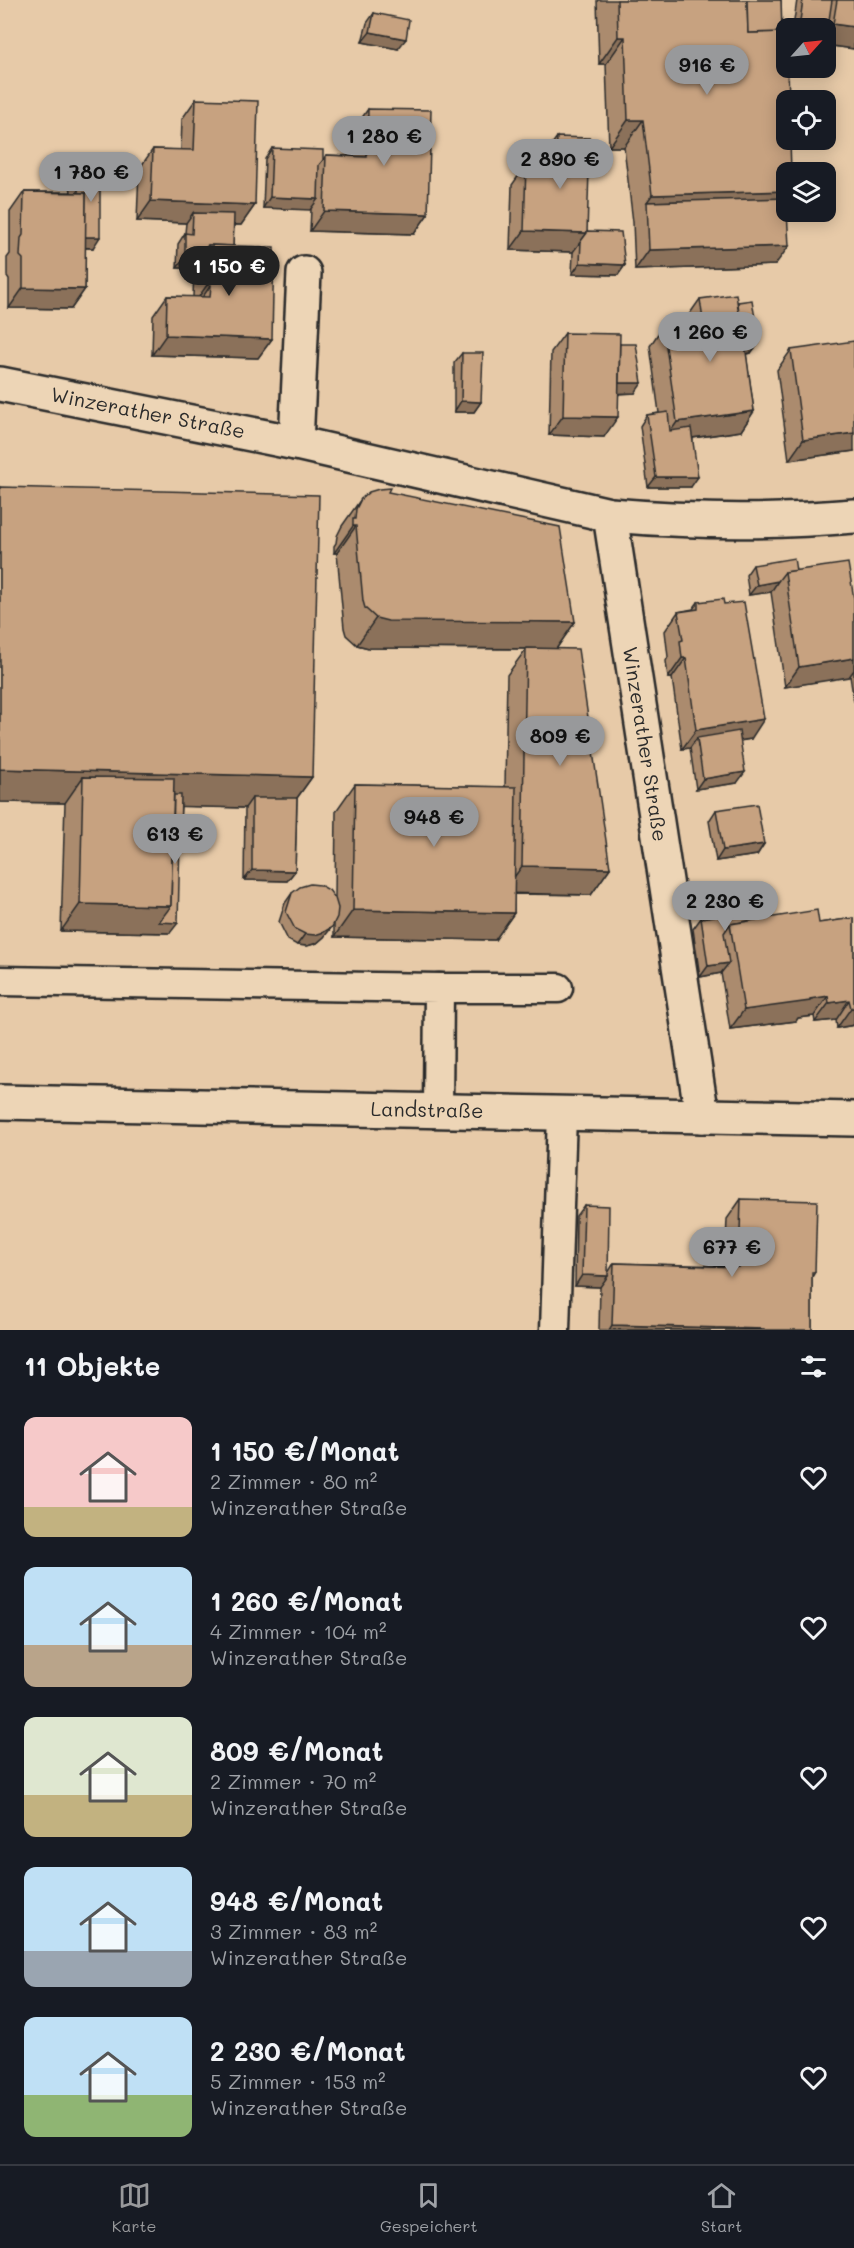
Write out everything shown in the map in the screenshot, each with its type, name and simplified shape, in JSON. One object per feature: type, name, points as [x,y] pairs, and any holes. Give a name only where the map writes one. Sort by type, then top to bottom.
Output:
[{"type":"street","points":[[296,442],[304,273]]},
{"type":"street","name":"Winzerather Straße","points":[[0,384],[296,442],[610,515],[762,522],[854,516]]},
{"type":"street","name":"Winzerather Straße","points":[[610,515],[702,1116]]},
{"type":"street","name":"Landstraße","points":[[0,1102],[854,1119]]},
{"type":"lane","points":[[0,981],[558,988]]},
{"type":"lane","points":[[438,1110],[440,988]]},
{"type":"lane","points":[[555,1330],[561,1114]]},
{"type":"building","points":[[617,0],[747,0],[748,33],[776,32],[776,78],[788,78],[789,90],[776,90],[776,150],[790,150],[791,162],[776,162],[776,191],[652,195],[643,120],[628,120],[625,37],[618,37]]},
{"type":"building","points":[[747,0],[781,0],[782,18],[776,18],[776,32],[748,33]]},
{"type":"building","points":[[803,0],[832,0],[829,18],[800,18]]},
{"type":"building","points":[[837,0],[854,0],[854,27],[836,24],[836,18],[834,18]]},
{"type":"building","points":[[374,13],[409,20],[406,39],[370,32]]},
{"type":"building","points":[[196,99],[258,101],[255,205],[151,201],[153,149],[194,150]]},
{"type":"building","points":[[368,109],[431,110],[428,214],[324,211],[326,155],[367,157]]},
{"type":"building","points":[[557,137],[590,138],[587,233],[524,231],[526,165],[556,166]]},
{"type":"building","points":[[272,148],[323,150],[323,160],[319,165],[318,199],[270,197]]},
{"type":"building","points":[[78,175],[100,175],[100,237],[85,237],[86,193],[78,193]]},
{"type":"building","points":[[24,192],[86,193],[85,289],[23,288],[23,259],[20,256]]},
{"type":"building","points":[[776,198],[776,222],[788,222],[789,246],[649,250],[647,202]]},
{"type":"building","points":[[193,213],[234,214],[233,246],[208,245],[201,254],[201,258],[185,257],[185,233],[192,234]]},
{"type":"building","points":[[587,231],[621,232],[625,265],[580,263],[581,241]]},
{"type":"building","points":[[208,245],[274,247],[272,339],[166,335],[167,296],[210,297],[211,285],[207,285]]},
{"type":"building","points":[[736,294],[754,411],[677,422],[663,326],[703,320],[700,299]]},
{"type":"building","points":[[752,300],[759,343],[745,344],[738,302]]},
{"type":"building","points":[[565,333],[620,334],[618,417],[563,416]]},
{"type":"building","points":[[854,341],[854,433],[803,440],[791,350]]},
{"type":"building","points":[[620,344],[636,344],[642,383],[619,383]]},
{"type":"building","points":[[462,353],[483,353],[481,402],[461,401]]},
{"type":"building","points":[[668,412],[670,431],[691,428],[698,477],[656,477],[647,415]]},
{"type":"building","points":[[0,487],[319,495],[312,777],[0,769]]},
{"type":"building","points":[[390,488],[388,492],[560,527],[575,622],[388,621],[376,618],[365,608],[363,601],[356,526],[353,526],[353,519],[355,519],[356,509],[361,499],[369,492]]},
{"type":"building","points":[[794,558],[796,571],[785,572],[778,581],[757,585],[753,565]]},
{"type":"building","points":[[848,563],[854,599],[854,658],[799,667],[785,572]]},
{"type":"building","points":[[723,599],[724,604],[744,602],[764,719],[696,730],[686,658],[682,658],[680,641],[683,640],[678,612],[698,609],[698,602]]},
{"type":"building","points":[[526,648],[578,649],[610,868],[522,866]]},
{"type":"building","points":[[739,731],[745,772],[703,779],[697,738]]},
{"type":"building","points":[[83,777],[174,778],[171,906],[80,904]]},
{"type":"building","points":[[355,784],[516,787],[514,913],[353,910]]},
{"type":"building","points":[[174,795],[181,795],[178,923],[159,922],[171,906]]},
{"type":"building","points":[[252,798],[297,798],[295,871],[252,870]]},
{"type":"building","points":[[757,804],[764,844],[723,850],[716,810]]},
{"type":"building","points":[[310,884],[320,885],[329,890],[338,908],[332,927],[315,935],[305,934],[295,929],[286,912],[292,893]]},
{"type":"building","points":[[764,906],[766,918],[730,924],[724,933],[729,963],[708,966],[701,918],[721,915],[721,912]]},
{"type":"building","points":[[817,910],[819,923],[854,918],[854,1008],[851,1008],[849,1000],[829,1003],[828,996],[810,999],[810,1001],[744,1010],[730,924]]},
{"type":"building","points":[[741,1199],[817,1201],[815,1272],[812,1272],[812,1330],[612,1325],[614,1263],[739,1267]]},
{"type":"building","points":[[584,1205],[609,1206],[608,1276],[582,1275]]}]
